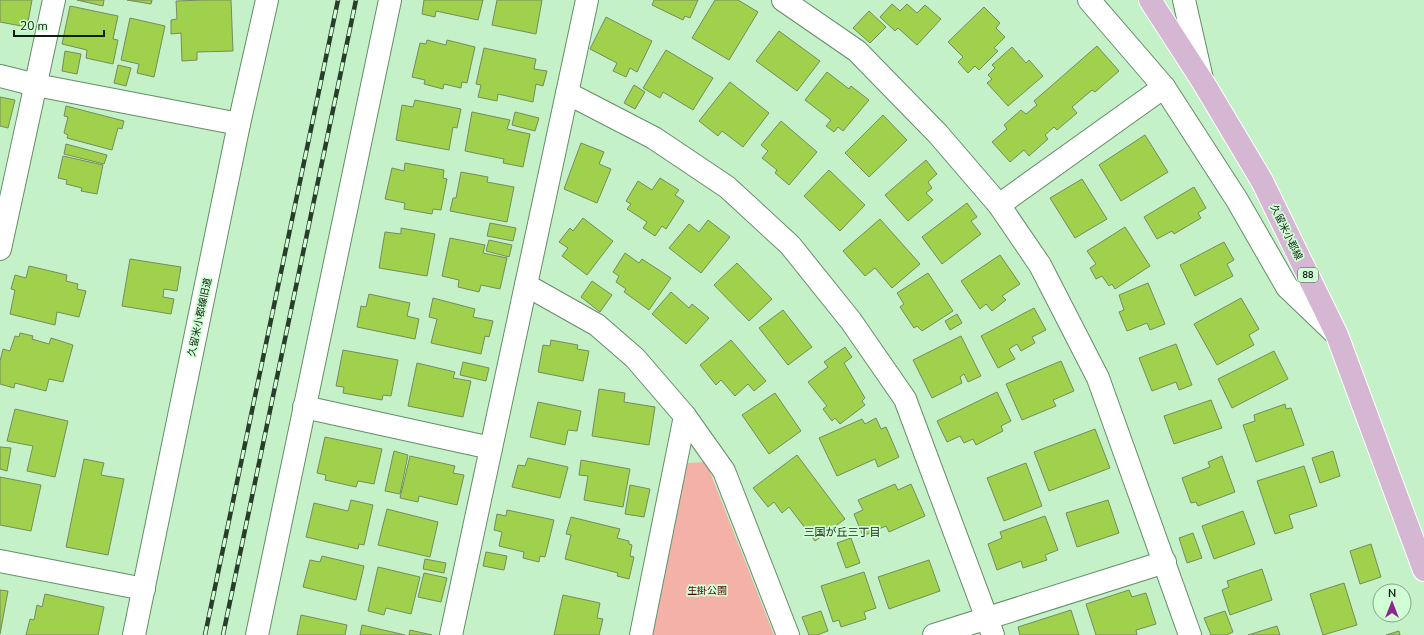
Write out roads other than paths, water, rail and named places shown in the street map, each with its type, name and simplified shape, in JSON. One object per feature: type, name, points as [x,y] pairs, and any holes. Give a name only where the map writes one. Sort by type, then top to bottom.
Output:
[{"type":"main road","name":"久留米小郡線","points":[[1150,0],[1203,82],[1262,181],[1337,335],[1424,570]]},
{"type":"street","points":[[1,236],[54,0]]},
{"type":"street","name":"久留米小郡線旧道","points":[[134,635],[239,124],[267,0]]},
{"type":"street","points":[[257,635],[390,0]]},
{"type":"street","points":[[451,635],[587,0]]},
{"type":"street","points":[[784,0],[856,51],[938,134],[999,205],[1040,265],[1098,378],[1190,635]]},
{"type":"street","points":[[1089,0],[1164,87],[1237,200],[1287,288],[1337,335]]},
{"type":"street","points":[[1184,0],[1203,82]]},
{"type":"street","points":[[0,76],[36,85],[239,124]]},
{"type":"street","points":[[999,205],[1164,87]]},
{"type":"street","points":[[567,93],[654,138],[727,187],[790,245],[851,321],[905,399],[990,626]]},
{"type":"street","points":[[1237,200],[1262,181]]},
{"type":"street","points":[[526,285],[597,325],[635,358],[685,416],[724,471],[788,635]]},
{"type":"street","points":[[304,407],[491,448]]},
{"type":"street","points":[[641,635],[685,416]]},
{"type":"street","points":[[0,561],[144,589]]},
{"type":"street","points":[[934,635],[990,626],[1165,562]]},
{"type":"railway","points":[[205,635],[338,0]]},
{"type":"railway","points":[[223,635],[356,0]]},
{"type":"district","name":"三国が丘三丁目","points":[[842,532]]},
{"type":"park label","name":"生掛公園","points":[[707,590]]}]
